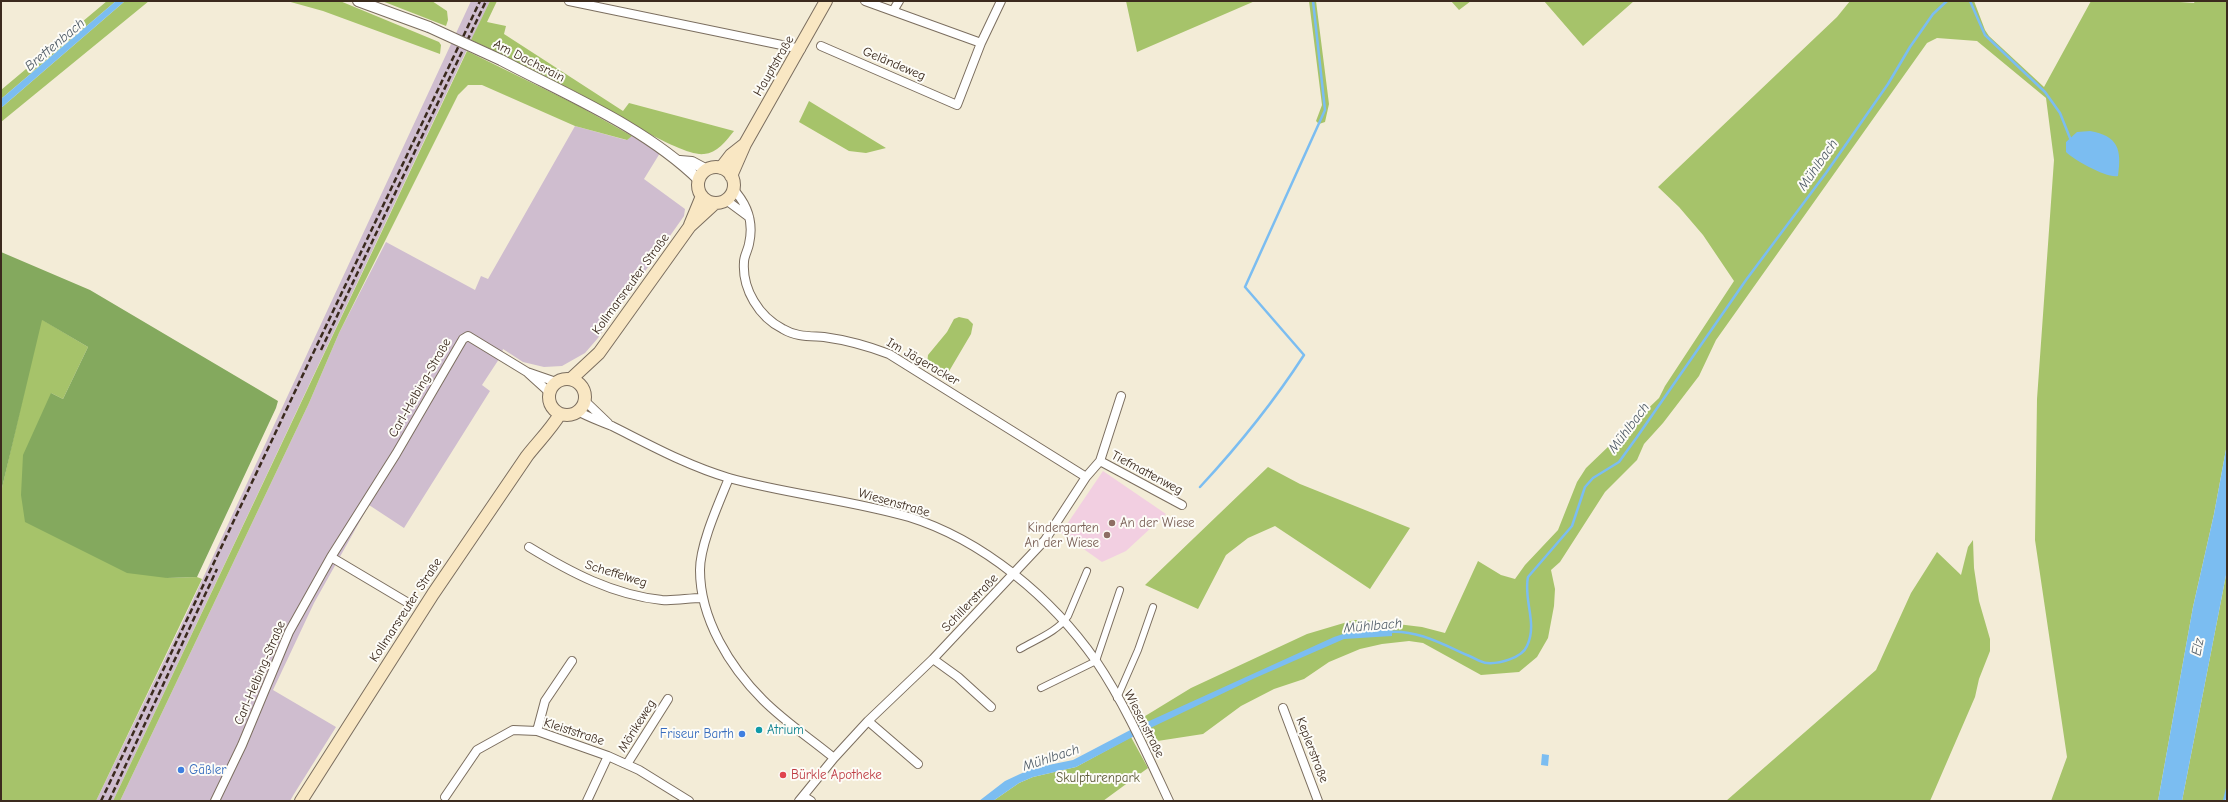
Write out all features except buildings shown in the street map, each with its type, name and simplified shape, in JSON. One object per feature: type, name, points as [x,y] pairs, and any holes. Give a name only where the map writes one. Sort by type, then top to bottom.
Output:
[{"type":"main road","name":"Hauptstraße","points":[[731,176],[745,144],[801,49],[826,1]]},
{"type":"main road","name":"Hauptstraße","points":[[721,168],[731,155],[745,144]]},
{"type":"main road","points":[[721,168],[731,176],[733,189],[720,202],[709,202],[702,196],[699,188],[703,175],[721,168]]},
{"type":"main road","name":"Kollmarsreuter Straße","points":[[576,382],[690,226],[702,196]]},
{"type":"main road","name":"Kollmarsreuter Straße","points":[[690,226],[720,202]]},
{"type":"main road","points":[[564,379],[576,382],[585,392],[582,406],[570,415],[557,411],[550,402],[553,387],[564,379]]},
{"type":"main road","name":"Kollmarsreuter Straße","points":[[301,801],[433,594],[540,438],[553,425],[557,411]]},
{"type":"street","name":"Am Dachsrain","points":[[358,1],[429,27],[501,60],[638,133],[680,161],[692,162],[703,175]]},
{"type":"street","points":[[569,1],[801,49]]},
{"type":"street","points":[[865,1],[980,43],[1000,1]]},
{"type":"street","points":[[893,11],[899,1]]},
{"type":"street","name":"Geländeweg","points":[[820,46],[957,105],[980,43]]},
{"type":"street","name":"Im Jägeracker","points":[[733,189],[744,201],[751,229],[751,237],[744,260],[748,289],[756,306],[783,330],[802,336],[825,337],[868,346],[889,354],[1086,477]]},
{"type":"street","points":[[720,202],[749,217]]},
{"type":"street","name":"Carl-Helbing-Straße","points":[[215,801],[242,745],[289,632],[331,557],[396,454],[463,339],[468,336],[553,387]]},
{"type":"street","name":"Schillerstraße","points":[[801,798],[834,758],[868,721],[933,659],[1045,540],[1086,477],[1100,461],[1121,396]]},
{"type":"street","name":"Wiesenstraße","points":[[582,406],[590,419],[610,425]]},
{"type":"street","name":"Wiesenstraße","points":[[582,406],[610,425],[660,451],[729,478],[822,497],[918,520],[957,536],[992,558],[1014,574],[1064,622],[1096,661],[1131,723],[1169,801]]},
{"type":"street","name":"Tiefmattenweg","points":[[1100,461],[1182,506]]},
{"type":"street","points":[[729,478],[715,513],[702,559],[700,569],[702,598],[720,641],[739,673],[764,701],[834,758]]},
{"type":"street","name":"Scheffelweg","points":[[529,547],[582,578],[623,592],[663,600],[702,598]]},
{"type":"street","points":[[331,557],[410,604]]},
{"type":"street","points":[[1020,649],[1058,628],[1064,622],[1068,616],[1087,570]]},
{"type":"street","points":[[1041,688],[1096,661],[1120,590]]},
{"type":"street","points":[[1117,698],[1138,650],[1153,607]]},
{"type":"street","points":[[933,659],[958,677],[991,707]]},
{"type":"street","points":[[537,731],[545,701],[572,661]]},
{"type":"street","name":"Mörikeweg","points":[[627,764],[668,700]]},
{"type":"street","name":"Keplerstraße","points":[[1283,708],[1318,801]]},
{"type":"street","points":[[868,721],[918,764]]},
{"type":"street","name":"Kleiststraße","points":[[445,797],[477,750],[513,730],[537,731],[608,756],[627,764],[689,801]]},
{"type":"street","points":[[587,801],[608,756]]},
{"type":"street","points":[[801,798],[811,801]]},
{"type":"shaded area","points":[[471,1],[490,1],[113,801],[96,801],[184,619]]},
{"type":"shaded area","points":[[575,126],[626,140],[632,136],[660,153],[644,179],[685,209],[684,216],[598,338],[585,353],[562,366],[544,367],[523,362],[503,349],[501,356],[482,385],[490,391],[404,528],[369,505],[314,603],[273,690],[336,727],[290,801],[120,801],[309,403],[339,333],[386,242],[475,290],[481,276],[488,279]]},
{"type":"shaded area","name":"An der Wiese","points":[[1103,471],[1166,514],[1126,551],[1102,562],[1061,533]]},
{"type":"green space","points":[[107,1],[116,1],[1,99],[1,90]]},
{"type":"green space","points":[[125,1],[149,1],[1,122],[1,108]]},
{"type":"green space","points":[[287,1],[340,1],[439,42],[441,45],[440,54],[323,11]]},
{"type":"green space","points":[[382,1],[432,1],[447,11],[448,20],[446,26]]},
{"type":"green space","points":[[490,1],[497,1],[487,22],[506,26],[504,34],[623,111],[629,103],[734,131],[721,146],[709,153],[693,153],[678,148],[641,130],[578,93],[471,40]]},
{"type":"green space","points":[[1126,1],[1255,1],[1137,52]]},
{"type":"green space","points":[[1309,1],[1316,1],[1329,104],[1325,122],[1319,124],[1316,121],[1322,105]]},
{"type":"green space","points":[[1451,1],[1471,1],[1459,10]]},
{"type":"green space","points":[[1544,1],[1634,1],[1583,46]]},
{"type":"green space","points":[[1850,1],[1974,1],[1985,30],[1989,36],[2044,87],[2091,1],[2166,1],[2194,3],[2195,1],[2227,1],[2227,444],[2214,514],[2193,607],[2158,801],[2051,801],[2067,757],[2035,540],[2037,399],[2054,160],[2046,98],[1977,41],[1937,38],[1927,43],[1716,340],[1699,376],[1663,423],[1644,444],[1637,460],[1605,492],[1560,562],[1551,570],[1555,589],[1554,606],[1548,638],[1537,657],[1519,672],[1481,675],[1423,643],[1409,641],[1382,644],[1360,649],[1329,662],[1304,679],[1274,689],[1241,706],[1203,734],[1151,742],[1142,732],[1137,721],[1191,688],[1307,634],[1354,620],[1422,627],[1445,633],[1478,561],[1501,575],[1515,579],[1525,565],[1558,530],[1577,482],[1586,468],[1659,398],[1665,386],[1734,281],[1703,235],[1679,207],[1658,187],[1837,17]]},
{"type":"green space","points":[[467,51],[577,105],[632,136],[627,140],[575,126],[482,85],[468,85],[458,95],[339,333],[309,403],[120,801],[113,801]]},
{"type":"green space","points":[[809,101],[886,148],[866,153],[849,151],[799,122]]},
{"type":"green space","points":[[1,252],[90,290],[278,401],[197,577],[167,578],[127,573],[25,522],[21,495],[23,455],[51,393],[63,399],[88,347],[42,320],[1,492]]},
{"type":"green space","points":[[959,317],[968,319],[973,324],[971,334],[948,373],[941,373],[927,364],[928,355],[947,332],[954,319]]},
{"type":"green space","points":[[41,319],[88,347],[63,399],[51,393],[167,578],[197,577],[202,579],[96,801],[1,801],[1,492]]},
{"type":"green space","points":[[1268,467],[1300,484],[1410,528],[1370,589],[1275,526],[1248,538],[1226,555],[1198,609],[1145,585]]},
{"type":"green space","points":[[1973,540],[1974,568],[1979,601],[1990,639],[1990,651],[1979,679],[1975,697],[1930,801],[1726,801],[1876,670],[1911,593],[1937,552],[1961,575],[1968,547]]},
{"type":"green space","points":[[2227,570],[2227,789],[2224,801],[2182,801]]},
{"type":"green space","name":"Skulpturenpark","points":[[1131,737],[1148,768],[1103,801],[993,801],[1019,783],[1033,777],[1076,767]]},
{"type":"water","points":[[116,1],[125,1],[1,108],[1,99]]},
{"type":"water","points":[[2090,131],[2107,136],[2116,145],[2119,158],[2118,176],[2107,175],[2099,172],[2083,164],[2066,152],[2066,142],[2077,132]]},
{"type":"water","name":"Elz","points":[[2227,444],[2227,570],[2182,801],[2158,801],[2193,607],[2214,514]]},
{"type":"water","points":[[1392,628],[1392,636],[1344,639],[1255,678],[1142,732],[1076,767],[1033,777],[1019,783],[993,801],[979,801],[1005,781],[1020,774],[1034,768],[1073,760],[1136,727],[1334,637],[1346,633]]},
{"type":"water","points":[[1542,754],[1549,755],[1548,766],[1541,765]]},
{"type":"waterway","points":[[1200,487],[1255,423],[1304,355],[1245,287],[1325,110],[1313,1]]},
{"type":"waterway","name":"Mühlbach","points":[[1389,632],[1420,635],[1485,663],[1510,659],[1520,654],[1524,650],[1527,646],[1531,629],[1527,594],[1528,577],[1572,526],[1585,487],[1593,478],[1619,462],[1746,280],[1826,173],[1888,84],[1910,47],[1933,14],[1947,1]]},
{"type":"waterway","points":[[1970,1],[1985,35],[2045,92],[2060,113],[2070,138]]},
{"type":"waterway","points":[[2224,801],[2227,789]]},
{"type":"railway","points":[[101,801],[480,1]]},
{"type":"railway","points":[[321,350],[486,1]]},
{"type":"railway","points":[[109,801],[217,569]]},
{"type":"place","name":"An der Wiese","points":[[1112,523]]},
{"type":"place","name":"Kindergarten An der Wiese","points":[[1107,535]]},
{"type":"place","name":"Atrium","points":[[759,730]]},
{"type":"place","name":"Friseur Barth","points":[[742,734]]},
{"type":"place","name":"Gäßler","points":[[181,770]]},
{"type":"place","name":"Bürkle Apotheke","points":[[783,775]]},
{"type":"water label","name":"Brettenbach","points":[[55,45]]}]
